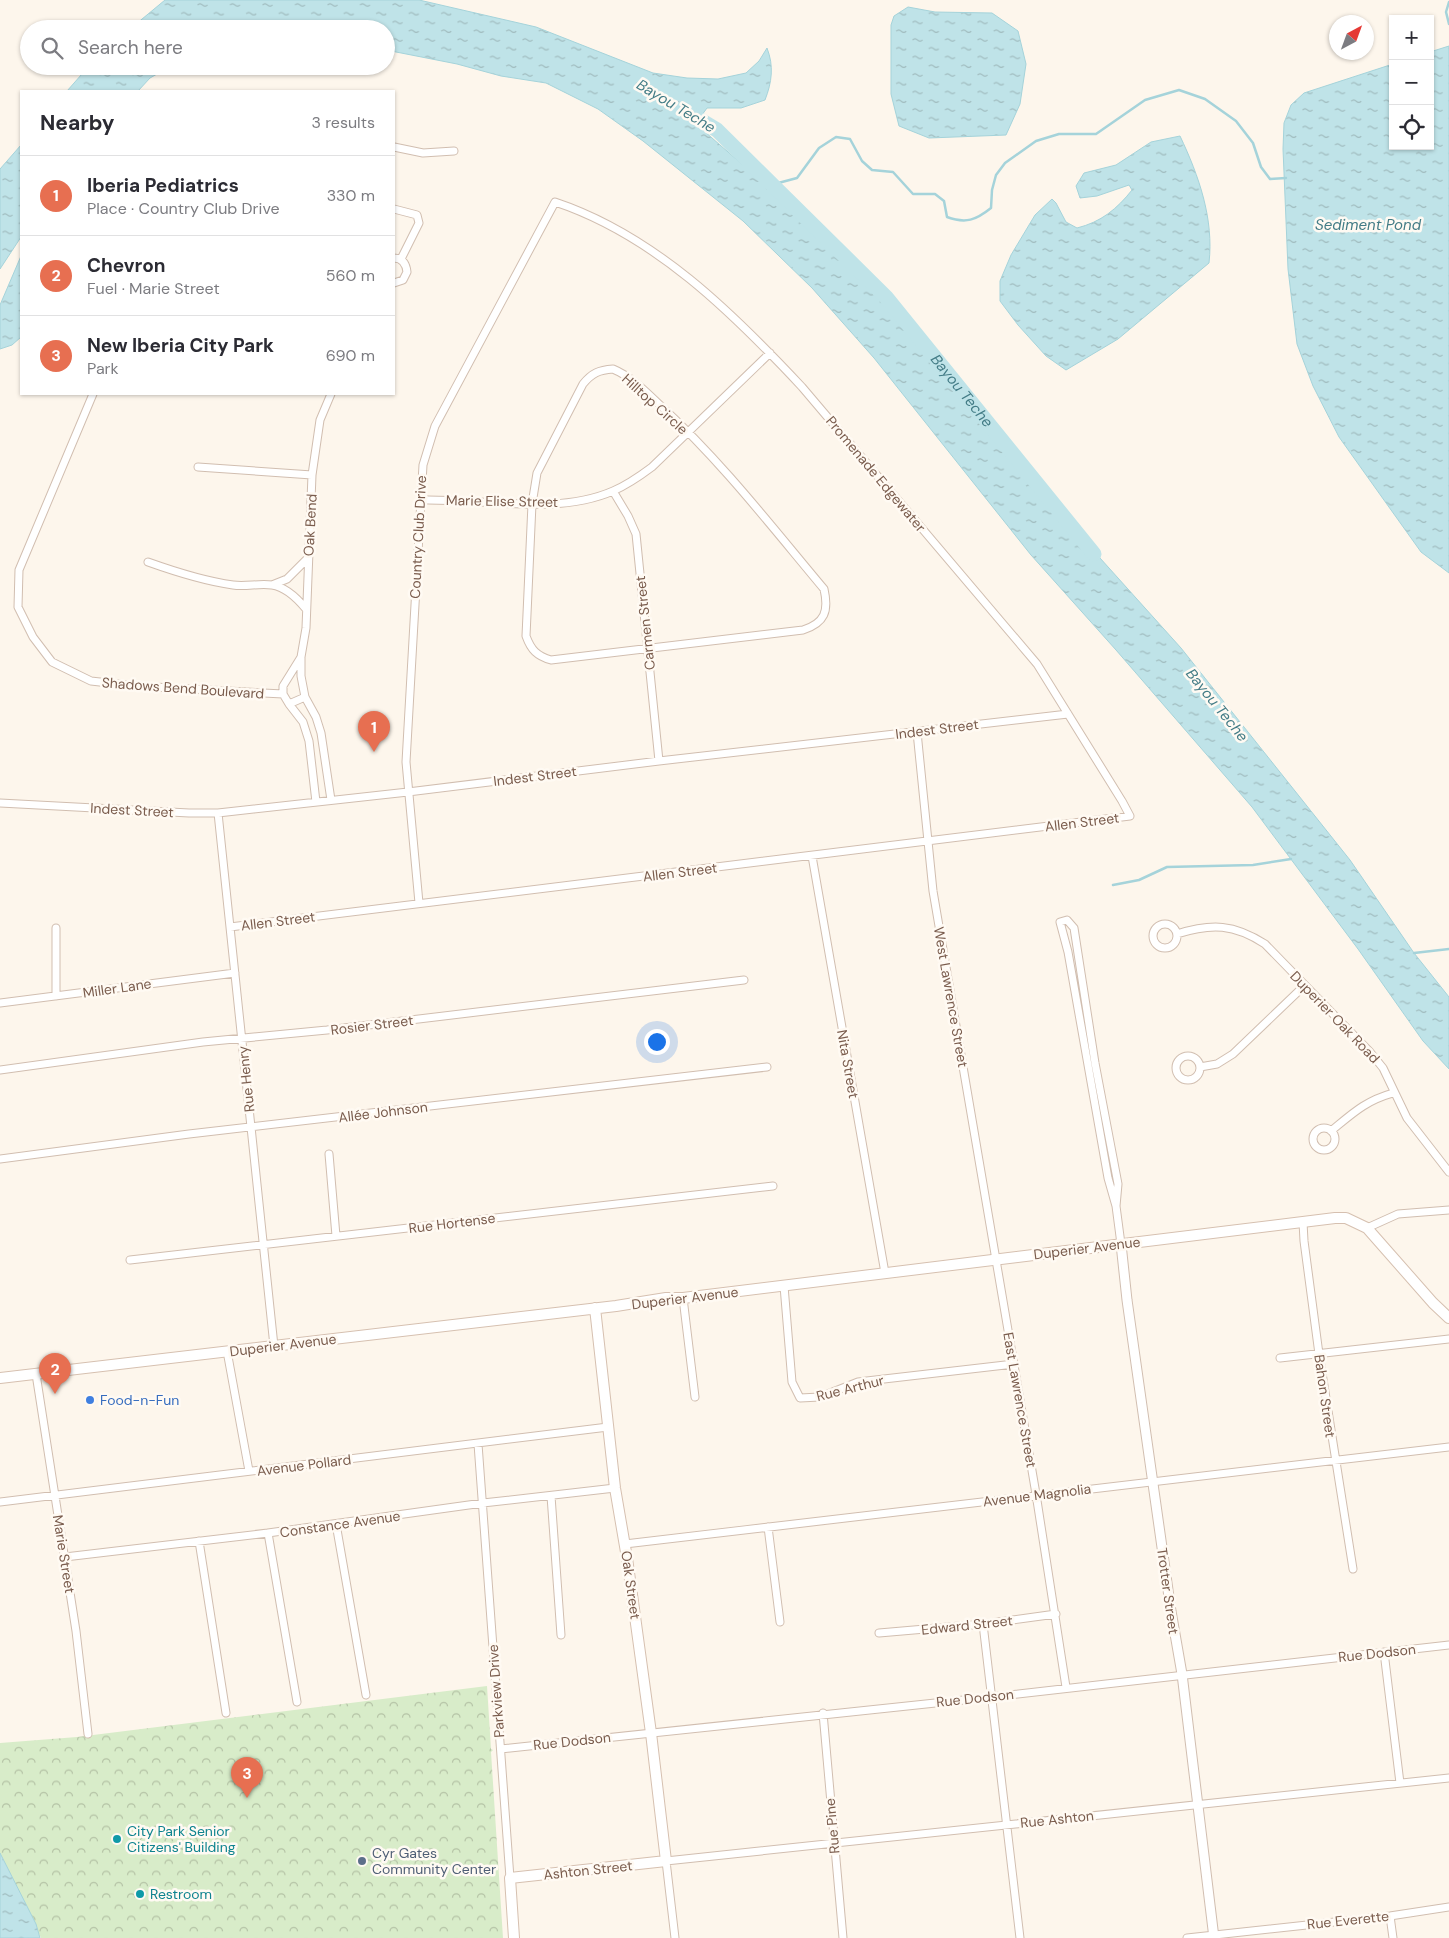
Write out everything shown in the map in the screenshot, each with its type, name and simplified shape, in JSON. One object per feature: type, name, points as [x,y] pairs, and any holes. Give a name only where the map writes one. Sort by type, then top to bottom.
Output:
[{"type":"main road","name":"Duperier Avenue","points":[[0,1378],[666,1298],[683,1298],[784,1286],[1335,1218],[1346,1218],[1367,1228]]},
{"type":"main road","points":[[1367,1228],[1433,1303],[1449,1318]]},
{"type":"main road","name":"Oak Street","points":[[595,1308],[615,1488],[625,1544],[651,1733],[666,1861]]},
{"type":"main road","name":"Ashton Street","points":[[510,1878],[666,1861]]},
{"type":"main road","name":"Parkview Drive","points":[[510,1878],[514,1938]]},
{"type":"street","points":[[395,147],[423,153],[454,151]]},
{"type":"street","name":"Promenade Edgewater","points":[[555,202],[592,216],[645,245],[681,272],[770,353],[802,387],[1037,664],[1130,816]]},
{"type":"street","name":"Country Club Drive","points":[[419,903],[406,762],[423,465],[435,426],[555,202]]},
{"type":"street","points":[[395,209],[417,215],[419,223],[397,258],[407,267],[406,276],[403,280],[395,283]]},
{"type":"street","name":"Marie Elise Street","points":[[420,500],[442,499],[532,504],[559,503],[591,498],[613,491],[636,479],[652,467],[770,353]]},
{"type":"street","name":"Hilltop Circle","points":[[613,369],[626,375],[689,433],[728,475],[824,589],[826,610],[821,620],[813,627],[803,630],[551,660],[542,658],[529,645],[526,636],[532,504],[537,473],[583,384],[589,376],[599,370],[613,369]]},
{"type":"street","name":"Shadows Bend Boulevard","points":[[94,395],[19,570],[18,607],[33,637],[52,662],[91,681],[283,694]]},
{"type":"street","name":"Oak Bend","points":[[331,395],[320,420],[312,475],[306,628],[301,657],[301,676],[305,697],[316,717],[321,732],[331,800]]},
{"type":"street","points":[[198,467],[312,475]]},
{"type":"street","name":"Carmen Street","points":[[613,491],[636,534],[659,761]]},
{"type":"street","points":[[148,562],[188,576],[234,585],[272,585],[288,579],[308,558]]},
{"type":"street","points":[[272,585],[298,599],[306,609]]},
{"type":"street","name":"Oak Bend","points":[[283,694],[283,686],[301,657]]},
{"type":"street","points":[[283,694],[303,722],[309,741],[316,802]]},
{"type":"street","points":[[289,704],[305,697]]},
{"type":"street","name":"Indest Street","points":[[0,802],[189,813],[218,812],[408,792],[1068,714]]},
{"type":"street","name":"West Lawrence Street","points":[[917,732],[934,901],[997,1260]]},
{"type":"street","name":"Rue Henry","points":[[218,812],[274,1346]]},
{"type":"street","name":"Allen Street","points":[[230,927],[1130,816]]},
{"type":"street","name":"Nita Street","points":[[812,856],[885,1273]]},
{"type":"street","points":[[1116,1206],[1118,1184],[1114,1160],[1095,1063],[1074,928],[1067,920],[1060,922],[1072,972],[1105,1162],[1116,1206],[1121,1244]]},
{"type":"street","name":"Duperier Oak Road","points":[[1177,934],[1207,927],[1228,927],[1247,933],[1264,944],[1370,1052],[1383,1068],[1393,1093],[1407,1118],[1449,1172]]},
{"type":"street","points":[[56,928],[56,996]]},
{"type":"street","points":[[1072,972],[1080,970]]},
{"type":"street","name":"Miller Lane","points":[[0,1004],[235,973]]},
{"type":"street","name":"Rosier Street","points":[[0,1070],[203,1042],[242,1040],[744,980]]},
{"type":"street","points":[[1200,1066],[1217,1064],[1233,1054],[1304,986]]},
{"type":"street","points":[[1087,1064],[1095,1063]]},
{"type":"street","name":"Allée Johnson","points":[[0,1159],[251,1127],[767,1067]]},
{"type":"street","points":[[1331,1131],[1356,1110],[1374,1099],[1393,1093]]},
{"type":"street","points":[[329,1154],[336,1236]]},
{"type":"street","points":[[1105,1162],[1114,1160]]},
{"type":"street","name":"Rue Hortense","points":[[130,1260],[773,1186]]},
{"type":"street","points":[[1367,1228],[1398,1214],[1449,1210]]},
{"type":"street","name":"Bahon Street","points":[[1303,1222],[1319,1354],[1352,1569]]},
{"type":"street","name":"Trotter Street","points":[[1121,1244],[1128,1310],[1171,1611],[1182,1674],[1214,1936]]},
{"type":"street","name":"East Lawrence Street","points":[[997,1260],[1056,1614],[1066,1687]]},
{"type":"street","name":"Rue Arthur","points":[[784,1286],[792,1382],[800,1398],[820,1397],[858,1382],[1014,1364]]},
{"type":"street","points":[[683,1298],[695,1396]]},
{"type":"street","points":[[1280,1358],[1449,1339]]},
{"type":"street","points":[[227,1351],[248,1471]]},
{"type":"street","name":"Marie Street","points":[[36,1374],[42,1426],[65,1557],[88,1734]]},
{"type":"street","name":"Avenue Pollard","points":[[0,1502],[478,1444],[608,1426]]},
{"type":"street","name":"Parkview Drive","points":[[478,1444],[510,1878]]},
{"type":"street","name":"Avenue Magnolia","points":[[625,1544],[1036,1494],[1449,1447]]},
{"type":"street","name":"Constance Avenue","points":[[65,1557],[268,1533],[483,1503],[615,1488]]},
{"type":"street","points":[[551,1496],[561,1634]]},
{"type":"street","points":[[336,1524],[366,1695]]},
{"type":"street","points":[[768,1527],[780,1622]]},
{"type":"street","points":[[268,1533],[297,1702]]},
{"type":"street","points":[[199,1541],[226,1713]]},
{"type":"street","name":"Edward Street","points":[[879,1633],[983,1624],[1056,1614]]},
{"type":"street","points":[[983,1624],[1020,1938]]},
{"type":"street","name":"Rue Dodson","points":[[501,1748],[1449,1645]]},
{"type":"street","points":[[1384,1652],[1400,1783]]},
{"type":"street","name":"Rue Pine","points":[[823,1713],[844,1938]]},
{"type":"street","name":"Rue Ashton","points":[[666,1861],[1449,1778]]},
{"type":"street","points":[[666,1861],[675,1938]]},
{"type":"street","name":"Rue Everette","points":[[1186,1938],[1390,1916],[1418,1910],[1449,1907]]},
{"type":"street","points":[[1390,1916],[1393,1938]]},
{"type":"green space","points":[[487,1686],[491,1749],[493,1750],[491,1752],[503,1938],[41,1938],[0,1853],[0,1743],[77,1737]]},
{"type":"water","points":[[165,0],[419,0],[536,27],[653,73],[687,78],[718,79],[746,73],[759,61],[767,48],[771,61],[771,74],[765,100],[741,108],[707,108],[699,119],[704,131],[767,186],[877,294],[930,357],[966,406],[1001,448],[1181,648],[1350,860],[1414,953],[1449,997],[1449,1069],[1423,1041],[1358,949],[1252,807],[1031,555],[874,358],[812,288],[743,221],[643,141],[598,109],[546,83],[501,76],[457,64],[395,52],[395,20],[141,20]]},
{"type":"water","points":[[908,7],[935,12],[992,13],[1018,31],[1026,64],[1020,104],[1006,135],[929,138],[899,126],[891,94],[891,25],[894,16]]},
{"type":"water","name":"Sediment Pond","points":[[1449,46],[1449,573],[1421,552],[1339,437],[1313,386],[1297,344],[1288,269],[1283,149],[1284,123],[1291,105],[1304,93],[1389,65],[1389,150],[1434,150],[1434,51]]},
{"type":"water","points":[[81,75],[155,75],[139,90],[68,90]]},
{"type":"water","points":[[1180,136],[1204,198],[1209,230],[1209,263],[1118,339],[1066,370],[1046,356],[1018,325],[1000,301],[1000,281],[1011,255],[1035,215],[1052,199],[1066,222],[1077,228],[1094,222],[1108,214],[1132,190],[1129,185],[1097,196],[1080,198],[1076,186],[1084,173],[1116,165],[1151,142]]},
{"type":"water","points":[[20,146],[20,239],[0,269],[0,169]]},
{"type":"water","points":[[20,258],[20,338],[12,345],[0,349],[0,305]]},
{"type":"water","points":[[0,1853],[36,1924],[40,1938],[0,1938]]},
{"type":"waterway","points":[[1449,2],[1446,12],[1449,24]]},
{"type":"waterway","points":[[767,186],[797,178],[819,148],[836,137],[850,139],[862,161],[872,170],[893,172],[913,194],[935,194],[944,201],[947,217],[970,220],[991,208],[992,190],[996,175],[1005,163],[1036,141],[1059,134],[1096,134],[1145,100],[1179,90],[1205,99],[1236,121],[1253,143],[1261,167],[1270,179],[1286,178]]},
{"type":"waterway","name":"Bayou Teche","points":[[682,109],[717,130],[886,297],[1094,554]]},
{"type":"waterway","points":[[1113,885],[1139,880],[1167,867],[1253,865],[1291,859]]},
{"type":"waterway","points":[[1414,953],[1449,949]]},
{"type":"place","name":"Iberia Pediatrics","points":[[374,752]]},
{"type":"place","name":"Chevron","points":[[55,1394]]},
{"type":"place","name":"Food-n-Fun","points":[[90,1400]]},
{"type":"place","name":"New Iberia City Park","points":[[247,1798]]},
{"type":"place","name":"City Park Senior Citizens' Building","points":[[117,1839]]},
{"type":"place","name":"Cyr Gates Community Center","points":[[362,1861]]},
{"type":"place","name":"Restroom","points":[[140,1894]]}]
